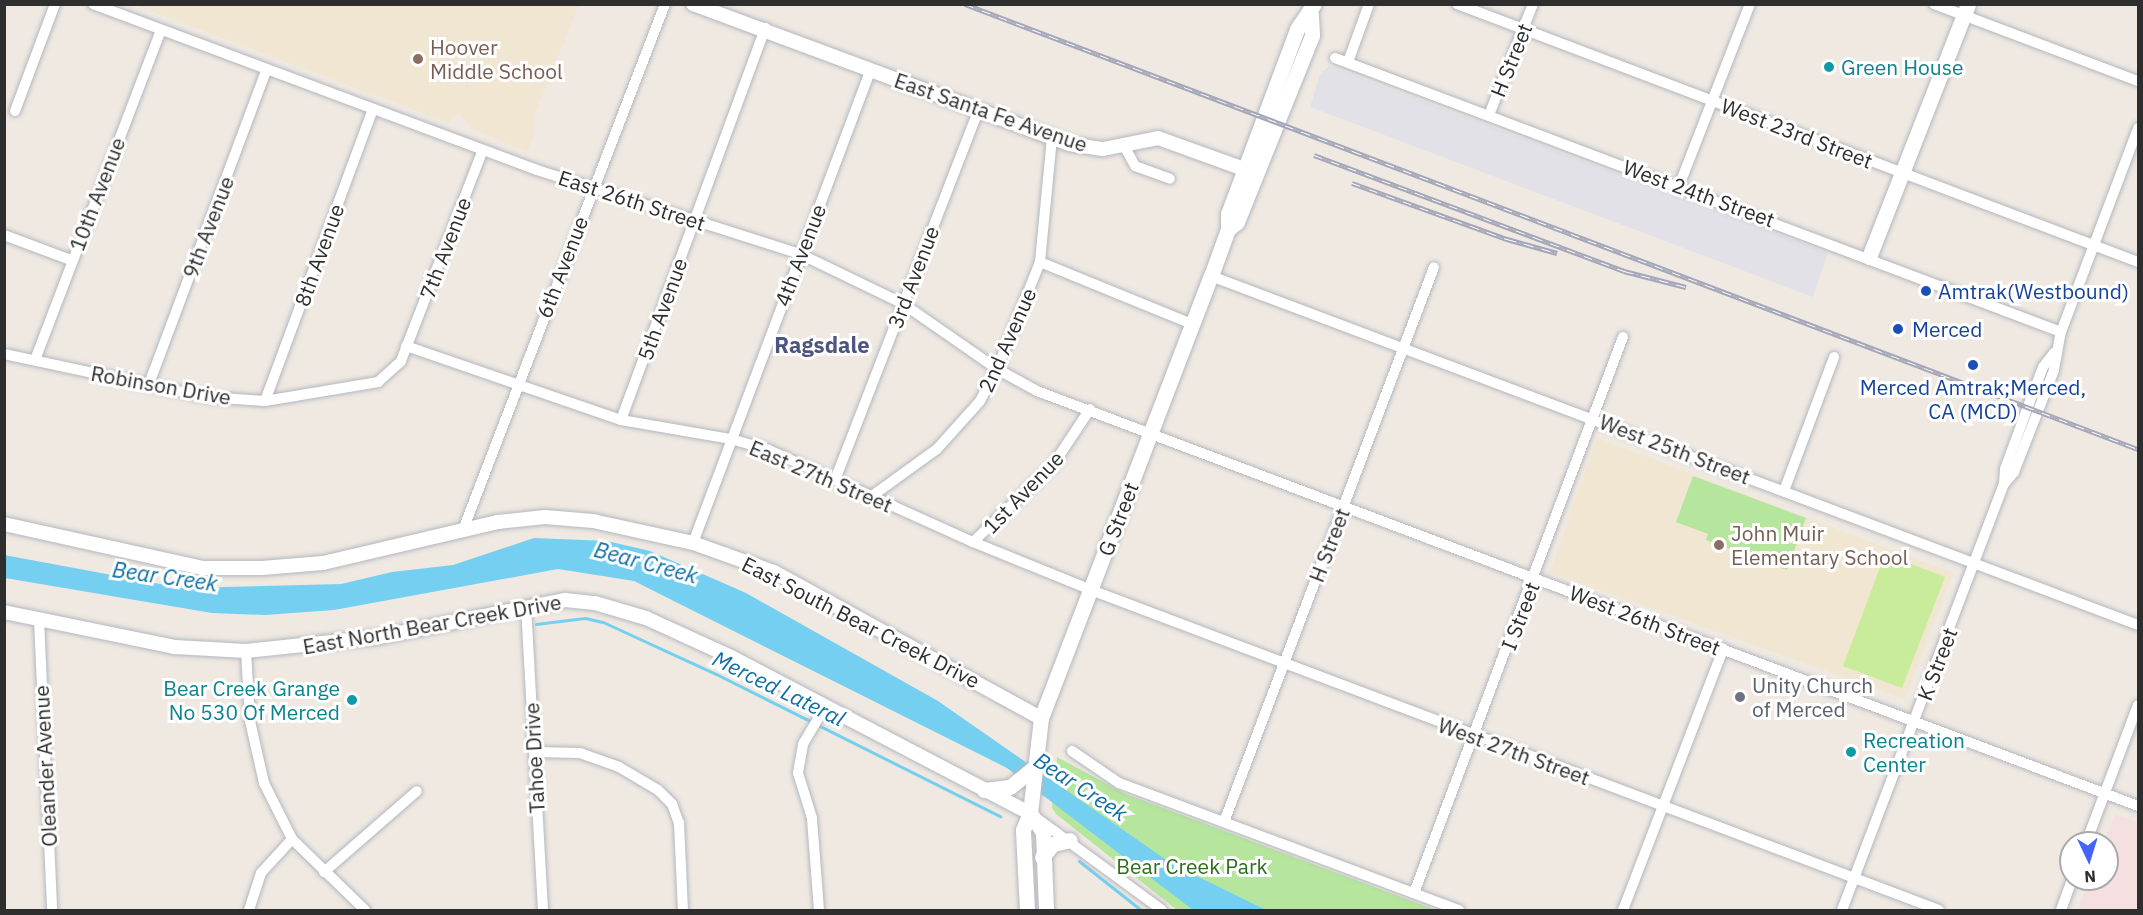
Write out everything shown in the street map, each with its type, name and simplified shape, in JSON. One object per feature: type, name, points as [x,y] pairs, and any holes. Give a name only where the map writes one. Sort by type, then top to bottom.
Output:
[{"type":"main road","name":"G Street","points":[[1027,910],[1023,830],[1030,806],[1032,769],[1041,718],[1211,276],[1228,229],[1228,214],[1297,28],[1313,9]]},
{"type":"main road","name":"G Street","points":[[1228,229],[1237,222],[1312,35],[1313,9]]},
{"type":"main road","points":[[1869,257],[1966,10]]},
{"type":"main road","points":[[984,790],[1011,786],[1032,769]]},
{"type":"main road","name":"G Street","points":[[1030,806],[1042,832],[1046,910]]},
{"type":"main road","points":[[1042,857],[1053,844],[1070,840]]},
{"type":"street","points":[[15,111],[55,4]]},
{"type":"street","name":"East 26th Street","points":[[93,4],[483,150],[591,188],[800,254],[902,303],[997,369],[1037,391],[1152,431]]},
{"type":"street","name":"6th Avenue","points":[[463,530],[591,188],[665,4]]},
{"type":"street","name":"East Santa Fe Avenue","points":[[693,4],[765,28],[1052,137],[1088,148],[1123,144],[1143,138],[1162,139],[1244,169]]},
{"type":"street","name":"East Santa Fe Avenue","points":[[720,4],[742,20]]},
{"type":"street","points":[[1348,62],[1369,4]]},
{"type":"street","name":"West 23rd Street","points":[[1456,4],[2139,262]]},
{"type":"street","name":"H Street","points":[[1489,115],[1533,4]]},
{"type":"street","points":[[1679,186],[1750,4]]},
{"type":"street","points":[[1935,4],[1966,10],[2139,81]]},
{"type":"street","name":"5th Avenue","points":[[621,420],[765,28]]},
{"type":"street","name":"10th Avenue","points":[[35,360],[71,260],[161,30]]},
{"type":"street","name":"West 24th Street","points":[[1335,58],[1869,257],[2061,332]]},
{"type":"street","name":"9th Avenue","points":[[149,384],[267,69]]},
{"type":"street","name":"4th Avenue","points":[[693,543],[871,69]]},
{"type":"street","name":"8th Avenue","points":[[265,401],[373,109]]},
{"type":"street","name":"3rd Avenue","points":[[835,480],[979,109]]},
{"type":"street","name":"K Street","points":[[1842,910],[2004,484],[2014,472],[2050,379],[2054,353],[2061,332],[2139,128]]},
{"type":"street","name":"2nd Avenue","points":[[873,496],[910,472],[945,441],[980,401],[997,369],[1040,262],[1052,137]]},
{"type":"street","points":[[1123,144],[1135,166],[1170,179]]},
{"type":"street","name":"7th Avenue","points":[[406,346],[483,150]]},
{"type":"street","points":[[4,235],[71,260]]},
{"type":"street","points":[[1040,262],[1192,324]]},
{"type":"street","name":"H Street","points":[[1224,822],[1434,267]]},
{"type":"street","name":"West 25th Street","points":[[1211,276],[1594,418],[2139,625]]},
{"type":"street","name":"I Street","points":[[1414,893],[1623,337]]},
{"type":"street","name":"Robinson Drive","points":[[4,354],[206,397],[265,401],[378,382],[391,374],[406,346]]},
{"type":"street","name":"East 27th Street","points":[[406,346],[621,420],[731,439],[769,450],[973,542],[1091,590]]},
{"type":"street","points":[[1784,491],[1834,357]]},
{"type":"street","name":"1st Avenue","points":[[973,542],[1053,465],[1090,410]]},
{"type":"street","name":"West 26th Street","points":[[1152,431],[1344,506],[2139,806]]},
{"type":"street","name":"East South Bear Creek Drive","points":[[4,524],[212,568],[323,563],[517,519],[564,517],[693,543],[774,572],[1041,718]]},
{"type":"street","name":"West 27th Street","points":[[1091,590],[1283,665],[1939,910]]},
{"type":"street","name":"East North Bear Creek Drive","points":[[4,612],[39,621],[175,646],[246,651],[379,637],[565,600],[624,610],[731,657],[822,711],[984,790],[1030,806]]},
{"type":"street","name":"Tahoe Drive","points":[[526,606],[543,910]]},
{"type":"street","name":"Oleander Avenue","points":[[39,621],[52,910]]},
{"type":"street","points":[[1623,910],[1723,649]]},
{"type":"street","points":[[246,651],[249,721],[264,783],[292,839],[365,910]]},
{"type":"street","points":[[2091,831],[2139,705]]},
{"type":"street","points":[[819,910],[812,818],[798,773],[803,744],[822,711]]},
{"type":"street","points":[[534,752],[563,750],[604,760],[634,775],[665,797],[679,823],[683,910]]},
{"type":"street","points":[[1072,751],[1119,783],[1459,910]]},
{"type":"street","points":[[324,872],[417,791]]},
{"type":"street","points":[[1030,806],[1070,840],[1162,910]]},
{"type":"street","points":[[249,910],[261,873],[292,839]]},
{"type":"street","points":[[2061,910],[2068,891]]},
{"type":"shaded area","name":"Hoover Middle School","points":[[135,5],[579,5],[534,116],[534,134],[527,152],[469,127],[461,114],[454,115],[449,123]]},
{"type":"shaded area","points":[[1329,66],[1828,253],[1813,297],[1310,107],[1320,74]]},
{"type":"shaded area","name":"John Muir Elementary School","points":[[1597,438],[1953,573],[1905,699],[1550,572]]},
{"type":"shaded area","points":[[2115,814],[2138,823],[2138,910],[2078,910],[2085,891],[2119,891],[2119,831],[2109,831]]},
{"type":"green space","points":[[1693,476],[1806,518],[1787,570],[1706,540],[1708,534],[1676,522]]},
{"type":"green space","points":[[1885,554],[1945,577],[1902,688],[1843,666]]},
{"type":"green space","name":"Bear Creek Park","points":[[1057,757],[1126,794],[1436,910],[1177,910],[1056,814],[1052,808]]},
{"type":"water","name":"Bear Creek","points":[[534,538],[607,541],[650,551],[746,593],[938,701],[1172,864],[1266,910],[1193,910],[1007,768],[634,581],[558,569],[334,610],[265,615],[212,613],[5,578],[4,555],[182,588],[341,584],[392,572],[453,565]]},
{"type":"waterway","name":"Merced Lateral","points":[[536,624],[585,618],[603,622],[716,674],[1000,816]]},
{"type":"waterway","name":"Merced Lateral","points":[[1079,861],[1141,910]]},
{"type":"railway","points":[[965,4],[2138,449]]},
{"type":"railway","points":[[1314,155],[1624,271],[1686,287]]},
{"type":"railway","points":[[1352,183],[1507,239],[1557,253]]},
{"type":"place","name":"Hoover Middle School","points":[[418,59]]},
{"type":"place","name":"Green House","points":[[1829,67]]},
{"type":"place","name":"Amtrak(Westbound)","points":[[1926,291]]},
{"type":"place","name":"Merced","points":[[1898,329]]},
{"type":"place","name":"Merced Amtrak;Merced, CA (MCD)","points":[[1973,365]]},
{"type":"place","name":"John Muir Elementary School","points":[[1719,545]]},
{"type":"place","name":"Unity Church of Merced","points":[[1740,697]]},
{"type":"place","name":"Bear Creek Grange No 530 Of Merced","points":[[352,700]]},
{"type":"place","name":"Recreation Center","points":[[1851,752]]},
{"type":"district","name":"Ragsdale","points":[[822,345]]}]
